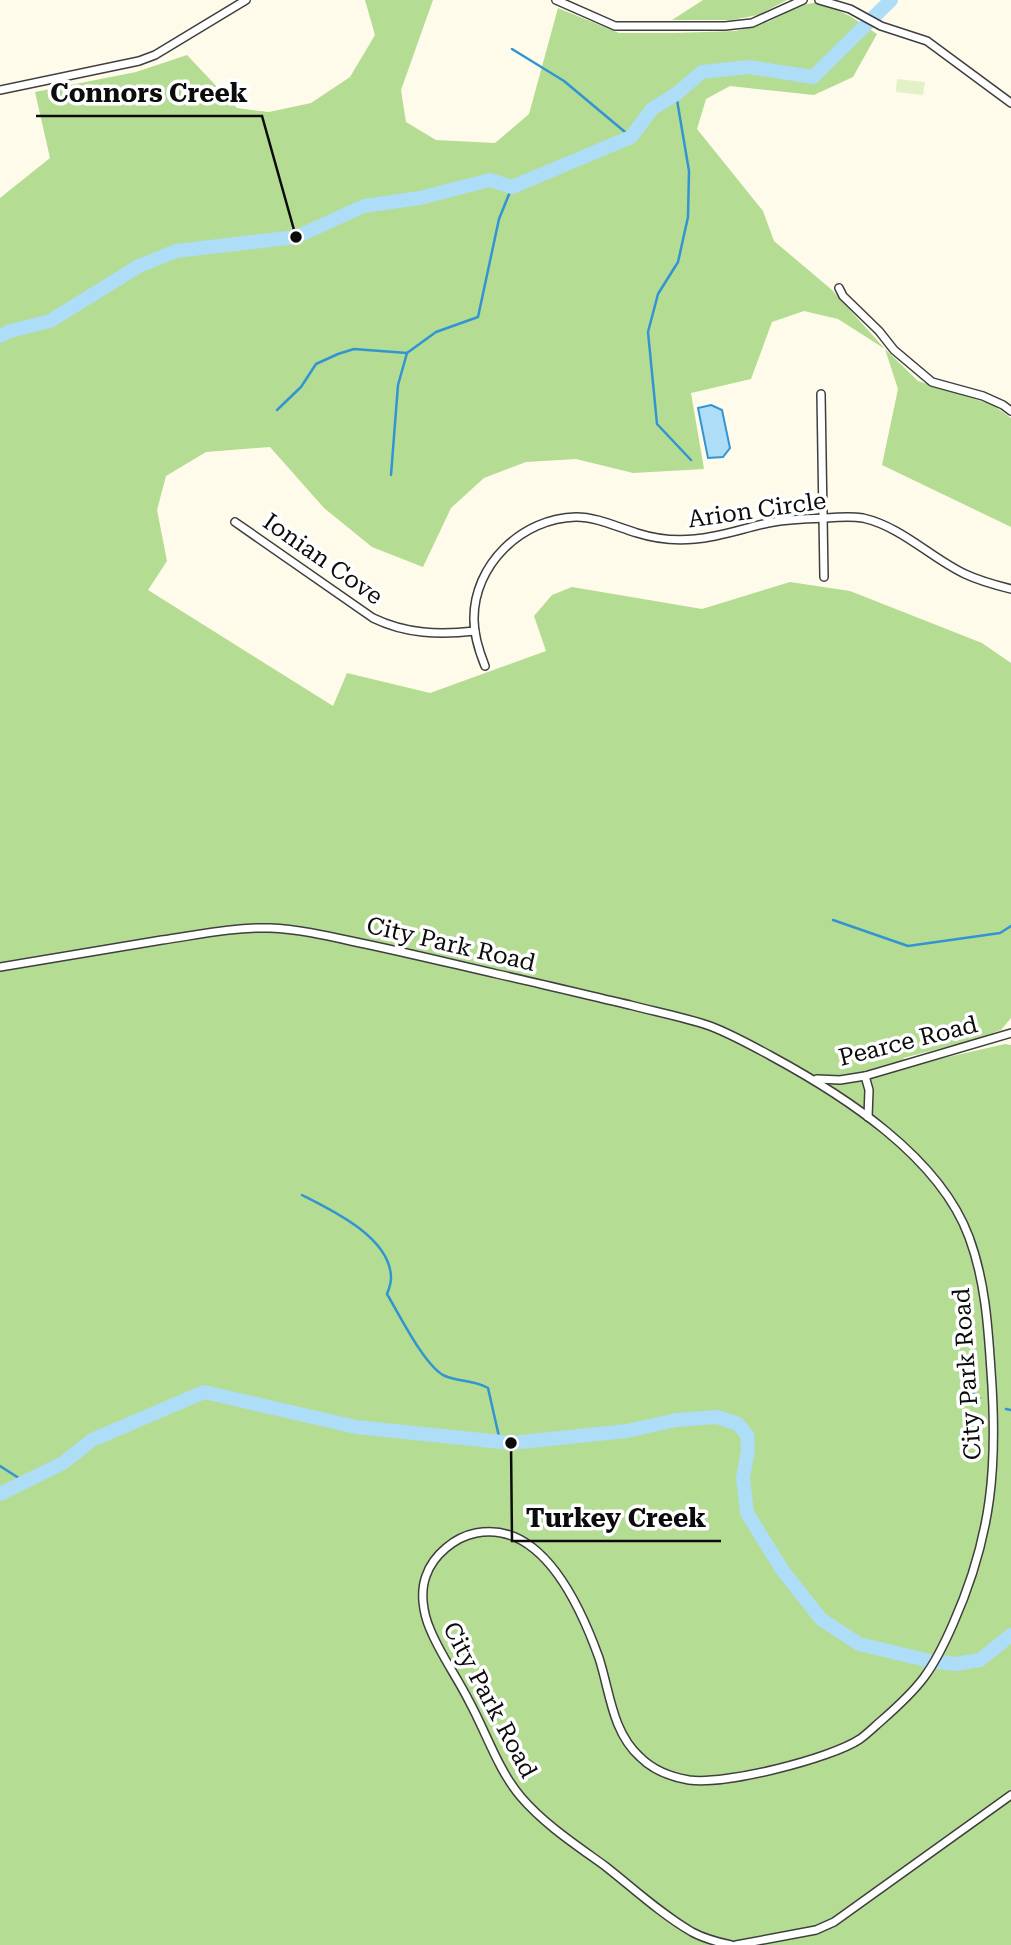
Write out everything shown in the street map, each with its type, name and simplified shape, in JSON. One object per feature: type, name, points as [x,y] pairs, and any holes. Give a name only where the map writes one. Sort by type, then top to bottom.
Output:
[{"type":"street","points":[[0,90],[139,61],[155,55],[246,0]]},
{"type":"street","points":[[556,0],[615,26],[726,26],[752,23],[803,0]]},
{"type":"street","points":[[819,0],[880,26],[927,41],[1011,103]]},
{"type":"street","points":[[839,288],[843,296],[917,371],[932,382],[983,396],[1011,411]]},
{"type":"street","points":[[821,394],[824,577]]},
{"type":"street","name":"Arion Circle","points":[[485,666],[475,631],[476,600],[490,566],[526,531],[563,518],[588,518],[652,537],[681,540],[712,537],[778,521],[861,518],[892,529],[965,574],[1011,589]]},
{"type":"street","name":"Ionian Cove","points":[[234,522],[373,618],[393,628],[423,633],[475,631]]},
{"type":"street","name":"City Park Road","points":[[0,967],[218,932],[261,928],[299,931],[401,952],[695,1021],[727,1033],[813,1079],[868,1117],[921,1164],[947,1196],[969,1237],[986,1304],[993,1403],[993,1482],[973,1575],[941,1652],[933,1667],[909,1696],[858,1740],[816,1757],[745,1775],[704,1781],[681,1778],[652,1767],[633,1751],[625,1740],[616,1721],[590,1634],[556,1572],[531,1546],[513,1535],[472,1533],[453,1543],[429,1569],[424,1589],[427,1621],[516,1793],[545,1821],[683,1926],[710,1941],[730,1945]]},
{"type":"street","name":"Pearce Road","points":[[813,1079],[840,1080],[865,1076],[1011,1033]]},
{"type":"street","points":[[865,1076],[869,1090],[868,1117]]},
{"type":"street","points":[[736,1945],[816,1930],[834,1923],[1011,1795]]},
{"type":"green space","points":[[365,0],[433,0],[401,90],[406,122],[436,140],[495,143],[529,114],[558,8],[619,33],[675,33],[736,31],[768,22],[802,5],[819,2],[850,16],[877,34],[853,77],[814,95],[730,86],[706,99],[697,129],[763,211],[774,241],[832,290],[885,349],[838,319],[804,311],[772,322],[751,379],[691,393],[704,469],[633,473],[576,459],[526,462],[484,478],[451,508],[423,567],[372,547],[324,508],[270,447],[206,452],[166,476],[157,510],[167,561],[148,590],[333,706],[347,673],[430,693],[546,651],[534,616],[552,595],[572,587],[702,609],[790,582],[850,591],[982,643],[1011,663],[1011,1018],[1001,1030],[903,1058],[913,1065],[1005,1044],[1011,1045],[1011,1945],[0,1945],[0,198],[50,158],[35,92],[136,72],[187,55],[237,108],[269,112],[311,103],[350,77],[375,35]]},
{"type":"green space","points":[[703,0],[787,0],[758,15],[732,20],[672,20]]},
{"type":"green space","points":[[897,79],[925,82],[923,95],[896,92]]},
{"type":"green space","points":[[885,349],[918,381],[993,405],[1011,418],[1011,527],[882,465],[898,389]]},
{"type":"water","points":[[711,405],[722,410],[730,448],[723,457],[708,458],[698,408]]},
{"type":"waterway","points":[[0,336],[50,321],[139,266],[176,251],[296,237],[364,206],[420,198],[490,180],[512,187],[631,137],[652,109],[676,94],[702,72],[749,67],[813,77],[891,0]]},
{"type":"waterway","points":[[512,49],[564,81],[631,137]]},
{"type":"waterway","points":[[676,94],[689,171],[688,217],[678,262],[658,294],[648,332],[657,424],[691,460]]},
{"type":"waterway","points":[[391,475],[398,385],[407,353],[436,332],[478,317],[499,219],[512,187]]},
{"type":"waterway","points":[[277,410],[301,387],[316,364],[338,354],[354,349],[407,353]]},
{"type":"waterway","points":[[833,920],[908,946],[1000,933],[1011,926]]},
{"type":"waterway","points":[[302,1195],[358,1227],[381,1250],[391,1278],[387,1294],[413,1339],[437,1371],[445,1376],[488,1388],[500,1441]]},
{"type":"waterway","points":[[962,1385],[980,1398]]},
{"type":"waterway","points":[[0,1494],[63,1463],[92,1440],[204,1392],[356,1427],[511,1443],[627,1431],[676,1420],[717,1417],[738,1424],[747,1435],[748,1450],[743,1478],[747,1513],[783,1571],[821,1619],[859,1644],[930,1661],[955,1664],[980,1660],[1011,1635]]},
{"type":"waterway","points":[[1006,1409],[1011,1410]]},
{"type":"waterway","points":[[0,1466],[25,1482]]},
{"type":"place","name":"Connors Creek","points":[[296,237]]},
{"type":"place","name":"Turkey Creek","points":[[511,1443]]}]
